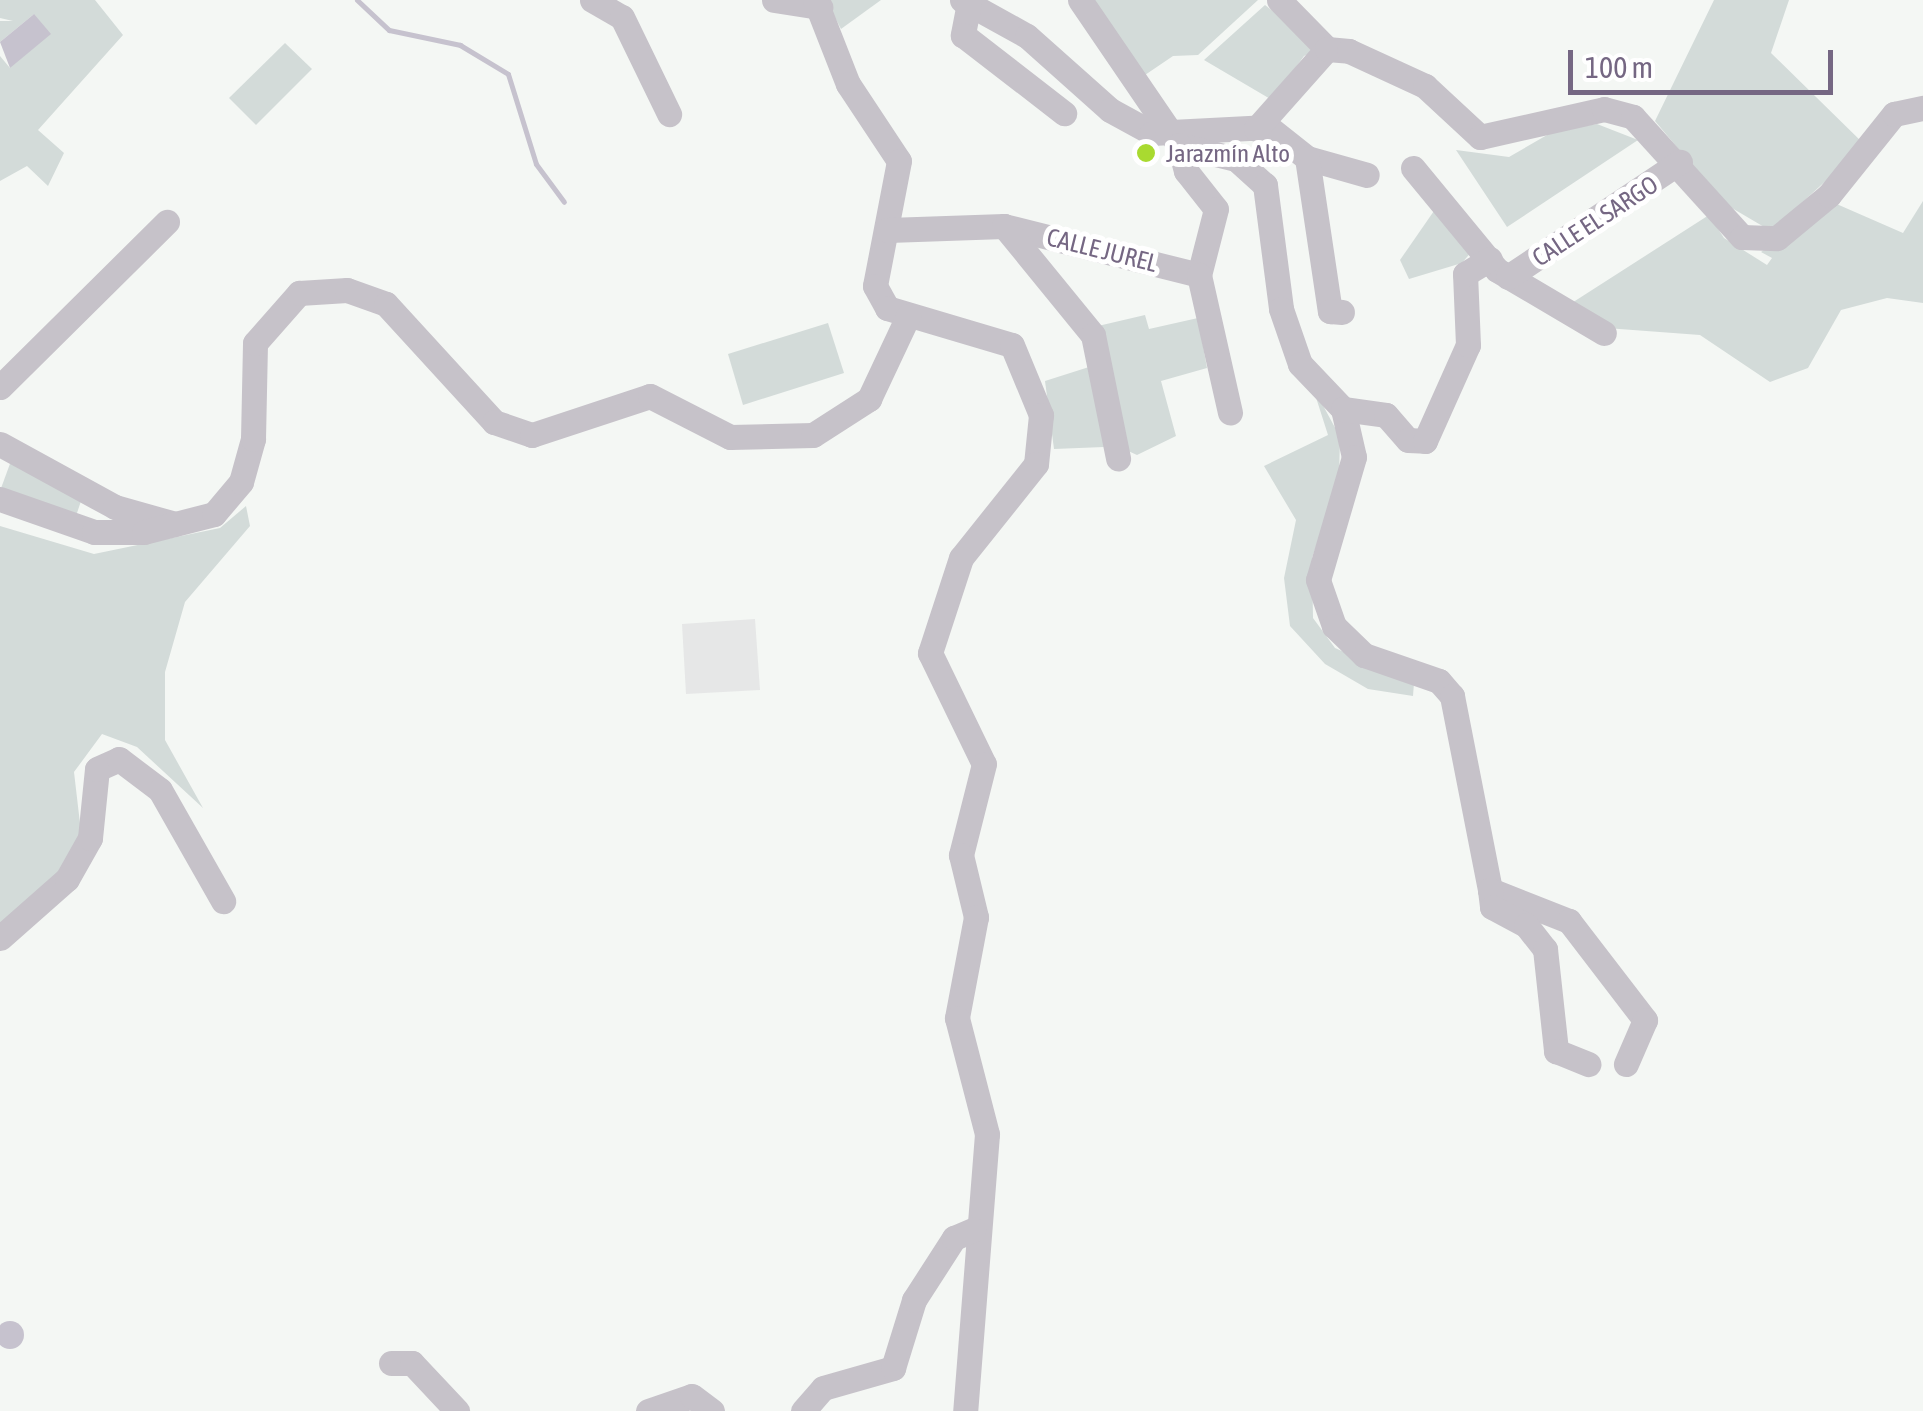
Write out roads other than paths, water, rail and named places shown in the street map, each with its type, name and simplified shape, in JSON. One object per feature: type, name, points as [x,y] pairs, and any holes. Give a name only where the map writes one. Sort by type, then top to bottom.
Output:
[{"type":"street","points":[[592,0],[622,16],[668,114]]},
{"type":"street","points":[[774,0],[817,4],[848,84],[899,160],[875,286],[888,308],[908,316],[968,325],[1012,345],[1041,415],[1036,464],[962,558],[930,653],[984,764],[962,826],[976,917],[957,992],[986,1115],[973,1230],[976,1332],[966,1411]]},
{"type":"street","points":[[1080,0],[1176,139],[1186,171],[1216,209],[1199,275],[1230,413]]},
{"type":"street","points":[[1280,0],[1327,49],[1425,86],[1480,137],[1604,109],[1648,127],[1742,237],[1776,238],[1830,196],[1894,114],[1923,108]]},
{"type":"street","points":[[1064,112],[963,36],[966,2],[1027,36],[1127,122],[1236,160],[1265,185],[1281,309],[1300,364],[1343,409],[1354,457],[1318,580],[1334,626],[1364,655],[1439,681],[1452,696],[1492,907],[1526,924],[1545,950],[1556,1051],[1588,1064]]},
{"type":"street","points":[[1256,128],[1327,49]]},
{"type":"street","points":[[1176,139],[1256,128],[1283,133],[1307,158],[1367,176]]},
{"type":"street","points":[[1307,158],[1330,310],[1342,312]]},
{"type":"street","name":"CALLE EL SARGO","points":[[1499,268],[1680,162]]},
{"type":"street","points":[[1413,168],[1499,268],[1604,333]]},
{"type":"street","points":[[0,387],[167,222]]},
{"type":"street","points":[[1004,226],[1093,334],[1118,458]]},
{"type":"street","name":"CALLE JUREL","points":[[888,230],[1004,226],[1199,275]]},
{"type":"street","points":[[1343,409],[1386,415],[1408,440],[1425,441],[1468,345],[1465,274],[1499,268]]},
{"type":"street","points":[[0,499],[94,532],[180,525],[214,514],[242,482],[253,439],[255,342],[299,293],[347,290],[386,304],[494,422],[532,435],[650,396],[730,437],[814,435],[868,399],[908,316]]},
{"type":"street","points":[[1,450],[115,507],[180,525]]},
{"type":"street","points":[[0,938],[66,879],[90,838],[98,768],[119,759],[160,790],[223,901]]},
{"type":"street","points":[[1490,890],[1569,921],[1645,1020],[1626,1064]]},
{"type":"street","points":[[803,1411],[823,1388],[892,1368],[914,1300],[954,1238],[973,1230]]},
{"type":"street","points":[[391,1362],[412,1364],[457,1411]]},
{"type":"street","points":[[648,1411],[692,1396],[712,1411]]},
{"type":"waterway","points":[[357,0],[389,30],[460,45],[508,74],[536,164],[564,202]]},
{"type":"place","name":"Jarazmín Alto","points":[[1146,153]]}]
